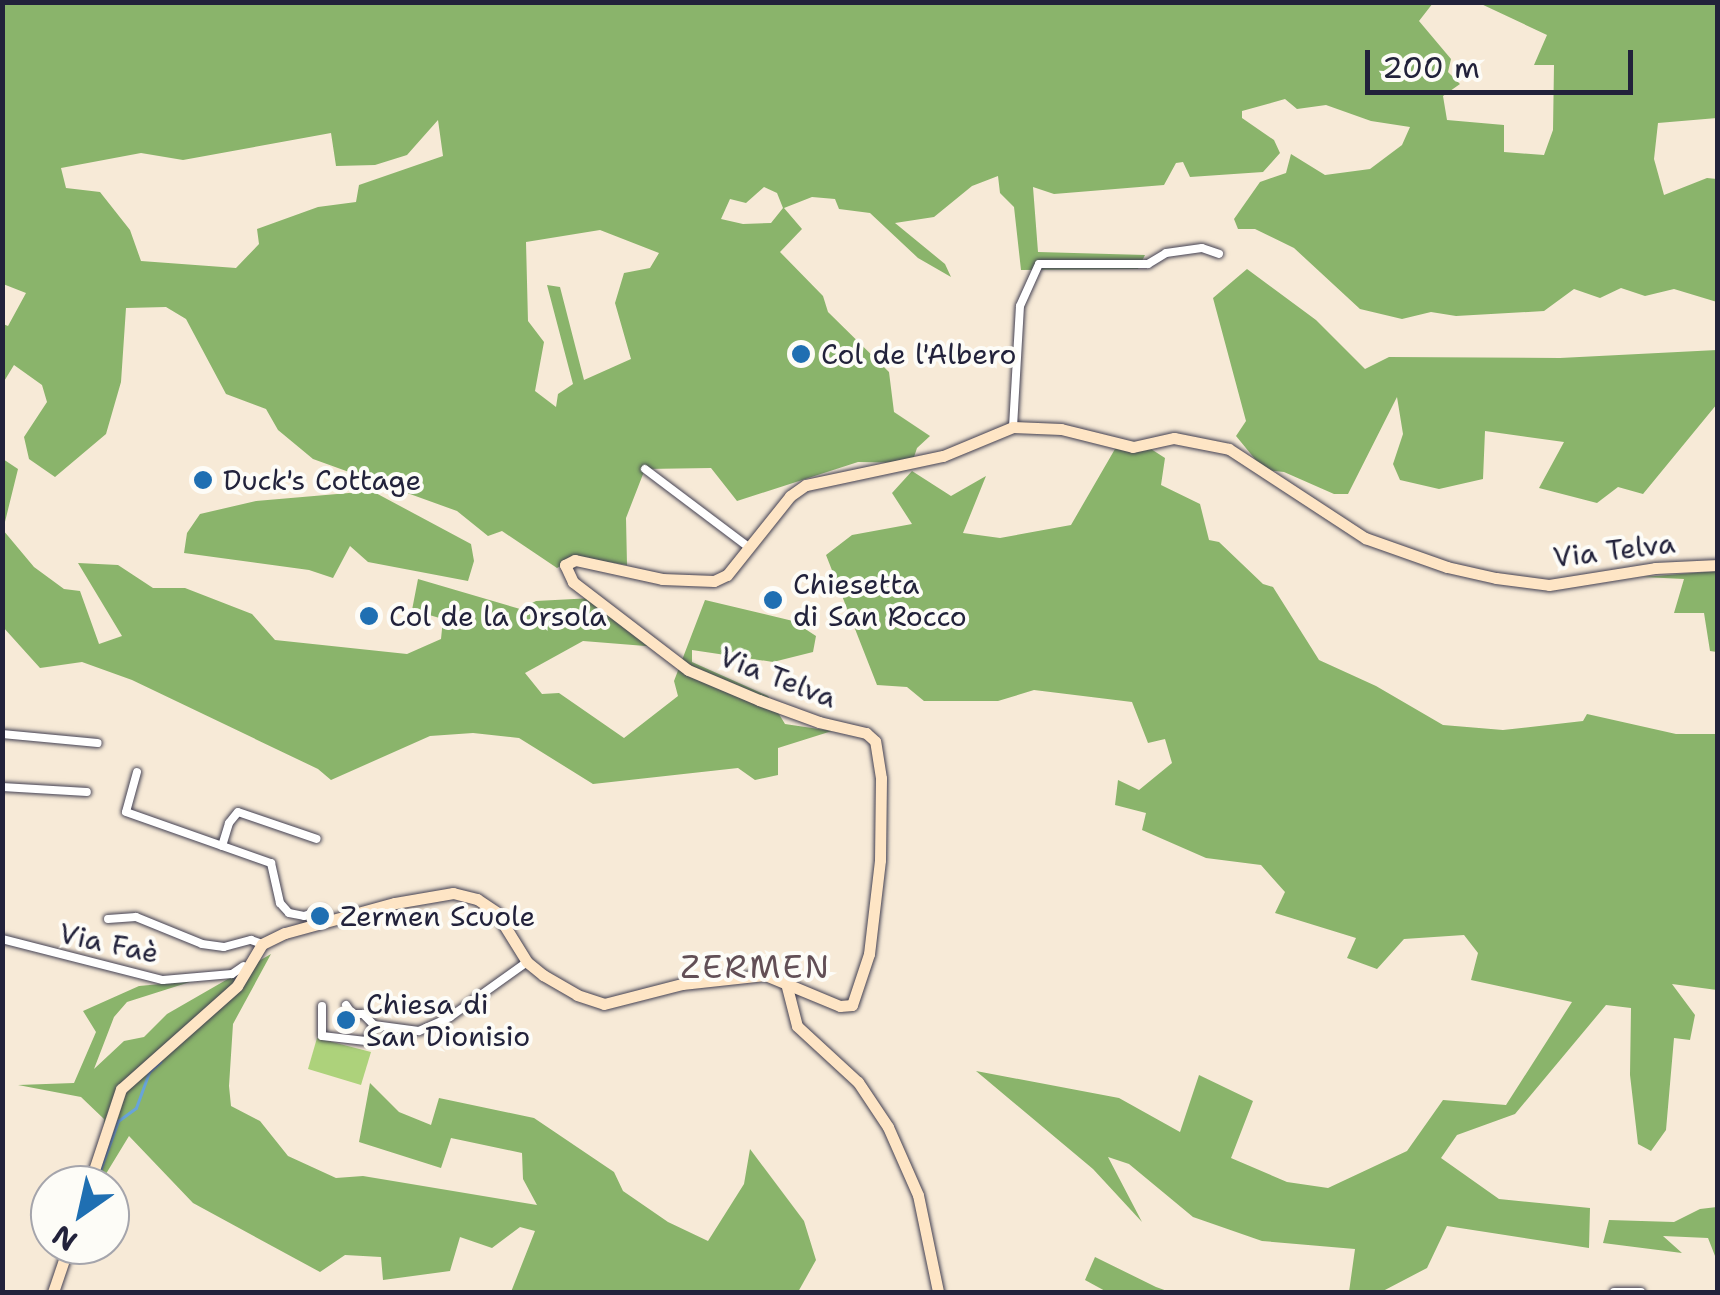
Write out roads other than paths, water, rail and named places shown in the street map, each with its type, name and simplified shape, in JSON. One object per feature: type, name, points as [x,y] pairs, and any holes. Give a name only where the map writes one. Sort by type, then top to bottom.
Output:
[{"type":"street","points":[[1013,427],[1020,306],[1039,264],[1148,264],[1166,253],[1202,248],[1218,254]]},
{"type":"street","name":"Via Telva","points":[[787,987],[840,1006],[852,1005],[869,954],[880,860],[880,778],[875,740],[866,733],[759,700],[688,670],[573,582],[565,566],[575,560],[662,579],[714,581],[727,575],[790,496],[806,485],[943,456],[1013,427],[1061,430],[1133,446],[1174,438],[1229,449],[1365,538],[1447,567],[1496,578],[1549,585],[1655,568],[1718,565]]},
{"type":"street","points":[[645,469],[747,546]]},
{"type":"street","points":[[2,734],[98,743]]},
{"type":"street","points":[[138,772],[126,812],[270,863],[280,903],[289,913],[304,916],[322,910],[332,919]]},
{"type":"street","points":[[2,787],[87,792]]},
{"type":"street","points":[[222,846],[228,823],[238,812],[317,839]]},
{"type":"street","points":[[96,1165],[121,1089],[238,986],[260,950],[276,936],[332,919],[453,893],[477,899],[496,912],[526,962],[577,995],[604,1004],[654,989],[765,975],[787,987],[797,1026],[858,1082],[888,1127],[918,1195],[938,1292]]},
{"type":"street","points":[[108,919],[136,917],[202,944],[224,947],[251,940],[260,950]]},
{"type":"street","name":"Via Faè","points":[[2,939],[164,980],[232,974],[260,950]]},
{"type":"street","points":[[346,1005],[352,1014],[363,1014],[374,1025],[419,1031],[432,1027],[526,962]]},
{"type":"street","points":[[322,1006],[322,1036],[366,1042],[374,1025]]},
{"type":"street","points":[[53,1292],[62,1265]]},
{"type":"street","points":[[1614,1292],[1641,1292]]},
{"type":"waterway","points":[[102,1165],[118,1121],[136,1108],[149,1072],[160,1062]]},
{"type":"place","name":"Col de l'Albero","points":[[801,354]]},
{"type":"place","name":"Duck's Cottage","points":[[203,480]]},
{"type":"place","name":"Chiesetta di San Rocco","points":[[773,600]]},
{"type":"place","name":"Col de la Orsola","points":[[369,616]]},
{"type":"place","name":"Zermen Scuole","points":[[320,916]]},
{"type":"place","name":"Chiesa di San Dionisio","points":[[346,1020]]},
{"type":"district","name":"ZERMEN","points":[[756,967]]}]
